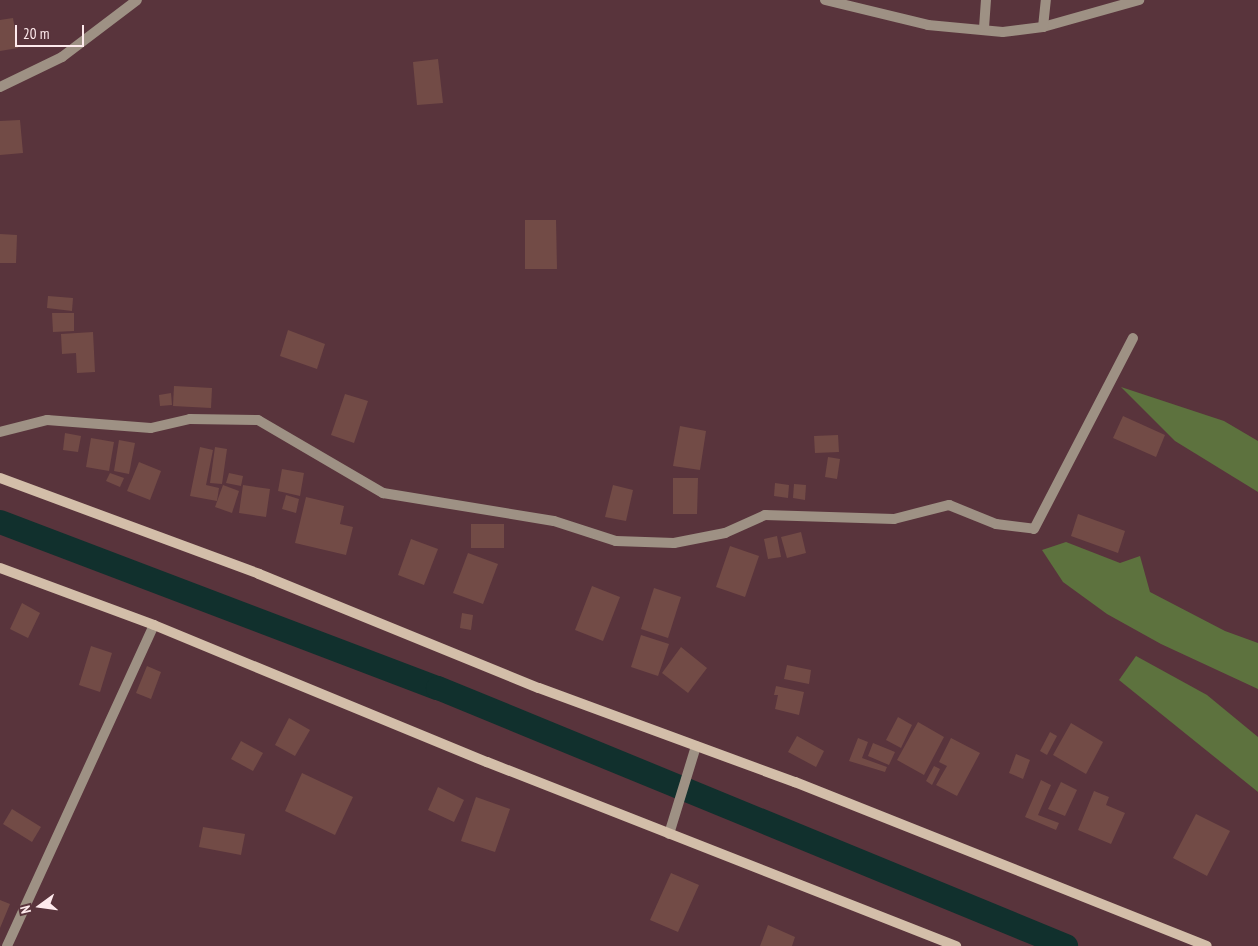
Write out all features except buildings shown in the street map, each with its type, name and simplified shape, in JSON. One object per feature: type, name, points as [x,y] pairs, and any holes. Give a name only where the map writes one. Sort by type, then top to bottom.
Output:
[{"type":"main road","points":[[0,478],[259,574],[539,688],[1073,890],[1207,946]]},
{"type":"main road","points":[[0,568],[154,625],[669,834],[956,946]]},
{"type":"street","points":[[0,87],[62,57],[137,0]]},
{"type":"street","points":[[825,0],[854,4],[928,25],[984,28],[1003,32],[1043,26],[1139,0]]},
{"type":"street","points":[[984,28],[986,0]]},
{"type":"street","points":[[1043,26],[1046,0]]},
{"type":"street","points":[[0,432],[47,420],[151,428],[190,419],[258,420],[383,493],[554,521],[616,541],[674,544],[725,532],[764,515],[894,520],[949,505],[996,524],[1034,529],[1133,338]]},
{"type":"street","points":[[7,946],[154,625]]},
{"type":"street","points":[[669,834],[696,746]]},
{"type":"green space","points":[[1121,387],[1224,421],[1258,441],[1258,492],[1175,441]]},
{"type":"green space","points":[[1066,542],[1120,563],[1140,556],[1150,592],[1225,631],[1258,643],[1258,689],[1161,644],[1107,614],[1063,582],[1042,550]]},
{"type":"green space","points":[[1136,656],[1207,695],[1258,737],[1258,792],[1119,680]]},
{"type":"waterway","points":[[0,522],[438,688],[1066,946]]}]
